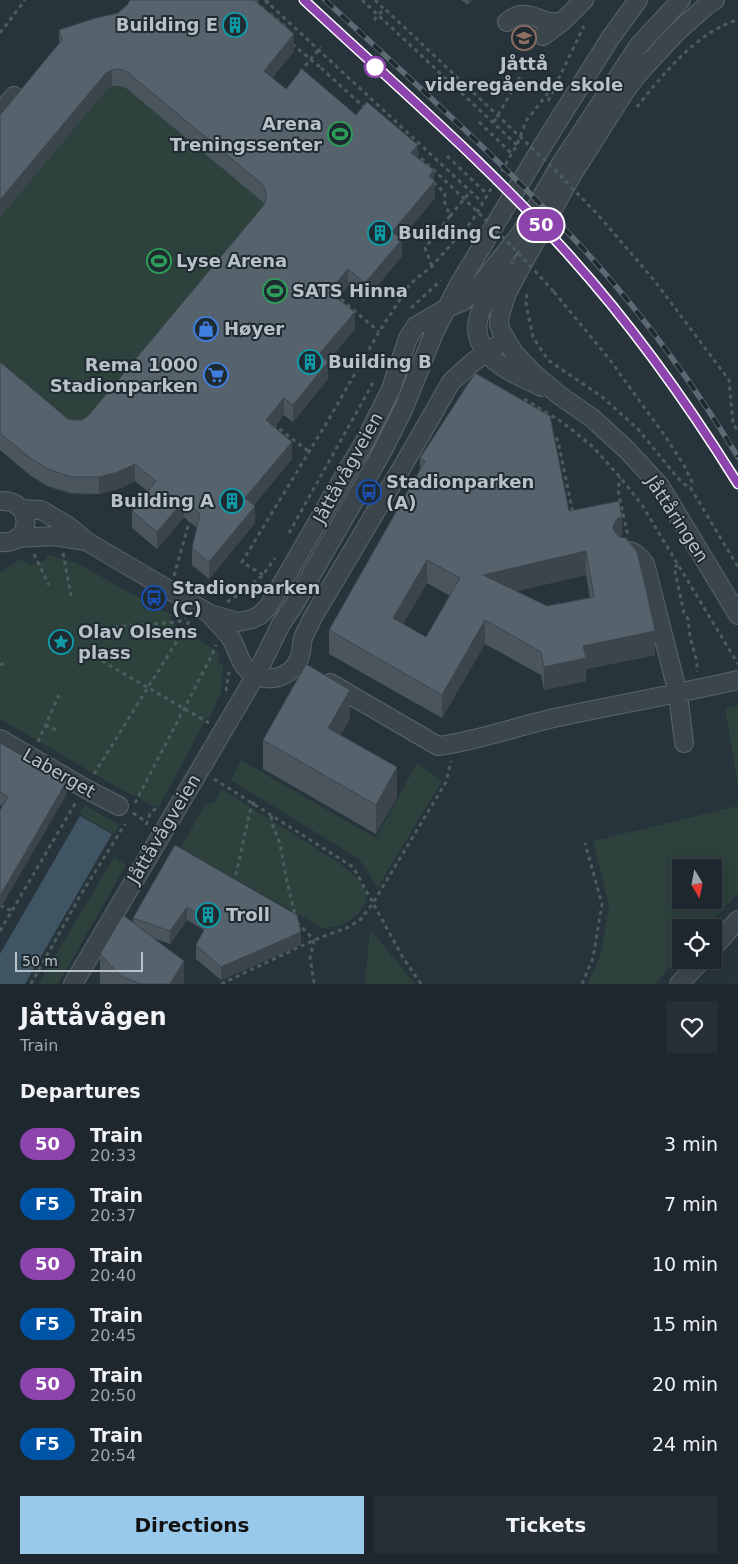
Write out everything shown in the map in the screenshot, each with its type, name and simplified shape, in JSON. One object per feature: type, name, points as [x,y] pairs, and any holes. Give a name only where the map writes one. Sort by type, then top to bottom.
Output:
[{"type":"street","points":[[507,22],[511,18],[524,14],[532,15],[538,18],[544,27],[543,36],[584,0]]},
{"type":"street","name":"Jåttåvågveien","points":[[73,984],[256,675],[281,624],[294,605],[390,435],[407,402],[434,333],[458,286],[543,144],[611,37],[638,0]]},
{"type":"street","name":"Jåttåvågveien","points":[[486,353],[478,332],[478,320],[521,232],[560,165],[640,44],[681,0]]},
{"type":"street","points":[[7,500],[41,510],[68,526],[86,541],[217,611],[244,666],[248,670],[256,675],[274,679],[284,676],[292,670],[298,661],[303,640],[313,617],[451,382],[473,362],[505,340],[499,324],[500,314],[507,293],[582,159],[638,74],[676,33],[715,0]]},
{"type":"street","points":[[0,113],[14,96]]},
{"type":"street","name":"Jåttåvågveien","points":[[217,611],[238,622],[252,619],[268,607],[364,444],[391,390],[408,338],[416,326],[447,308],[462,302],[475,291],[521,232]]},
{"type":"street","name":"Jåttåringen","points":[[505,340],[514,353],[534,374],[558,395],[592,418],[627,450],[660,486],[738,615]]},
{"type":"street","name":"Jåttåringen","points":[[486,353],[518,377],[558,395]]},
{"type":"street","points":[[7,500],[25,517],[26,524],[23,532],[7,544]]},
{"type":"street","points":[[7,544],[54,536],[86,541]]},
{"type":"street","points":[[626,545],[645,564],[678,694],[684,743]]},
{"type":"street","points":[[312,673],[438,746],[456,744],[552,719],[738,680]]},
{"type":"street","name":"Laberget","points":[[0,739],[86,789],[127,805]]},
{"type":"street","points":[[722,938],[738,920]]},
{"type":"street","points":[[679,984],[693,969]]},
{"type":"path","points":[[0,33],[25,0]]},
{"type":"path","points":[[255,0],[259,4],[262,19]]},
{"type":"path","points":[[362,0],[517,145]]},
{"type":"path","points":[[375,0],[553,168],[599,216],[664,292],[729,380],[733,424],[738,432]]},
{"type":"path","points":[[260,10],[267,1],[320,48],[482,202]]},
{"type":"path","points":[[255,9],[267,11],[286,26]]},
{"type":"path","points":[[374,20],[385,10]]},
{"type":"path","points":[[634,112],[669,69],[691,48],[718,28],[738,20]]},
{"type":"path","points":[[266,582],[263,575],[242,562],[326,424],[379,332],[410,284],[432,266],[472,221],[517,145],[526,121],[560,78],[588,21]]},
{"type":"path","points":[[292,44],[372,114]]},
{"type":"path","points":[[297,76],[320,48]]},
{"type":"path","points":[[494,122],[521,75]]},
{"type":"path","points":[[479,122],[511,153]]},
{"type":"path","points":[[408,147],[508,242],[554,292],[610,360],[665,436],[685,467],[692,482],[690,487]]},
{"type":"path","points":[[447,156],[487,194]]},
{"type":"path","points":[[430,180],[445,192],[444,201],[450,216]]},
{"type":"path","points":[[578,196],[582,188]]},
{"type":"path","points":[[432,266],[425,248],[470,192]]},
{"type":"path","points":[[531,278],[535,270]]},
{"type":"path","points":[[410,309],[442,278]]},
{"type":"path","points":[[527,291],[526,304],[533,337],[548,360],[601,396]]},
{"type":"path","points":[[333,292],[379,332]]},
{"type":"path","points":[[286,539],[375,379]]},
{"type":"path","points":[[524,399],[562,422],[592,446],[620,476],[642,504],[738,665]]},
{"type":"path","points":[[273,424],[308,451]]},
{"type":"path","points":[[550,430],[558,441],[574,516]]},
{"type":"path","points":[[620,476],[618,490],[626,545]]},
{"type":"path","points":[[174,579],[191,513]]},
{"type":"path","points":[[614,516],[623,514]]},
{"type":"path","points":[[33,551],[49,585]]},
{"type":"path","points":[[63,553],[71,596]]},
{"type":"path","points":[[217,611],[227,601],[243,592],[263,575],[278,555]]},
{"type":"path","points":[[678,565],[674,567],[684,613],[688,619],[698,674]]},
{"type":"path","points":[[92,777],[191,618],[177,622],[114,627]]},
{"type":"path","points":[[136,624],[136,637]]},
{"type":"path","points":[[127,805],[184,709],[217,642],[220,647]]},
{"type":"path","points":[[734,656],[738,653]]},
{"type":"path","points":[[95,657],[209,724],[213,717]]},
{"type":"path","points":[[226,695],[229,667]]},
{"type":"path","points":[[38,742],[59,694]]},
{"type":"path","points":[[45,725],[59,731]]},
{"type":"path","points":[[221,984],[314,940],[349,927],[361,919],[373,903],[446,782],[456,744]]},
{"type":"path","points":[[214,779],[353,867],[402,956],[421,984]]},
{"type":"path","points":[[233,889],[252,804],[256,799]]},
{"type":"path","points":[[0,931],[76,801]]},
{"type":"path","points":[[147,822],[150,814],[160,804]]},
{"type":"path","points":[[271,815],[280,844],[297,923]]},
{"type":"path","points":[[31,984],[80,896],[125,824]]},
{"type":"path","points":[[582,984],[593,958],[602,904],[585,844]]},
{"type":"path","points":[[0,905],[12,911]]},
{"type":"path","points":[[289,918],[297,923],[314,940]]},
{"type":"path","points":[[313,983],[310,958],[314,940]]},
{"type":"green space","name":"Lyse Arena","points":[[61,58],[295,158],[146,475],[119,488],[91,495],[64,493],[50,488],[31,477],[0,450],[0,131]]},
{"type":"green space","points":[[48,555],[77,563],[157,608],[172,614],[169,621],[219,652],[218,662],[223,665],[221,693],[159,807],[155,805],[154,807],[133,796],[0,719],[0,573],[19,560],[32,565],[46,560]]},
{"type":"green space","points":[[738,706],[738,786],[725,708]]},
{"type":"green space","points":[[241,760],[376,838],[417,763],[442,781],[378,887],[359,859],[231,780]]},
{"type":"green space","points":[[222,789],[341,864],[350,872],[361,884],[366,894],[367,900],[359,912],[343,924],[323,928],[181,848],[205,804],[214,803]]},
{"type":"green space","points":[[85,805],[119,825],[114,834],[79,814]]},
{"type":"green space","points":[[738,806],[738,893],[714,919],[672,919],[672,965],[655,984],[588,984],[600,957],[609,906],[593,841]]},
{"type":"green space","points":[[114,857],[126,865],[58,984],[38,984]]},
{"type":"green space","points":[[370,929],[415,984],[365,984]]},
{"type":"water","points":[[80,816],[112,834],[25,984],[0,984],[0,954]]},
{"type":"building","points":[[130,0],[254,0],[294,34],[264,71],[286,89],[302,69],[356,115],[367,102],[418,145],[411,153],[434,170],[429,176],[435,181],[392,232],[402,239],[365,283],[348,269],[329,292],[355,312],[319,354],[328,362],[293,405],[284,398],[266,420],[292,442],[245,498],[255,506],[209,562],[192,548],[200,514],[184,500],[157,532],[132,511],[156,481],[135,464],[118,472],[99,477],[71,477],[48,469],[30,458],[0,433],[0,362],[68,419],[82,420],[88,416],[264,205],[266,199],[263,185],[126,71],[119,69],[106,73],[0,200],[0,115],[62,40],[59,30],[118,13]]},
{"type":"building","points":[[475,373],[550,416],[569,511],[619,501],[622,517],[618,518],[613,528],[619,537],[626,538],[637,552],[655,631],[583,646],[586,658],[544,667],[541,652],[485,620],[442,695],[329,630],[425,461],[420,458]],"holes":[[[586,551],[594,597],[547,606],[483,575]],[[427,560],[460,578],[426,637],[393,618]]]},
{"type":"building","points":[[306,664],[350,690],[328,728],[397,767],[376,805],[263,740]]},
{"type":"building","points":[[0,743],[67,781],[0,896],[0,810],[8,797],[0,792]]},
{"type":"building","name":"Troll","points":[[175,845],[297,915],[301,932],[221,967],[196,945],[209,920],[187,907],[170,931],[133,918]]},
{"type":"building","points":[[123,915],[184,961],[170,984],[140,984],[121,976],[100,954]]},
{"type":"railway","points":[[304,0],[472,156],[537,220],[568,254],[614,308],[658,365],[699,423],[738,484]]},
{"type":"railway","points":[[325,0],[483,147],[597,264],[662,344],[738,457]]},
{"type":"train","name":"50","points":[[304,0],[478,163],[568,254],[607,299],[660,366],[738,484]]},
{"type":"place","name":"Building E","points":[[235,25]]},
{"type":"place","name":"Jåttå videregående skole","points":[[524,38]]},
{"type":"place","name":"Arena Treningssenter","points":[[340,134]]},
{"type":"place","name":"Building C","points":[[380,233]]},
{"type":"place","name":"Lyse Arena","points":[[159,261]]},
{"type":"place","name":"SATS Hinna","points":[[275,291]]},
{"type":"place","name":"Høyer","points":[[206,329]]},
{"type":"place","name":"Building B","points":[[310,362]]},
{"type":"place","name":"Rema 1000 Stadionparken","points":[[216,375]]},
{"type":"place","name":"Stadionparken (A)","points":[[369,492]]},
{"type":"place","name":"Building A","points":[[232,501]]},
{"type":"place","name":"Stadionparken (C)","points":[[154,598]]},
{"type":"place","name":"Olav Olsens plass","points":[[61,642]]},
{"type":"place","name":"Troll","points":[[208,915]]}]
